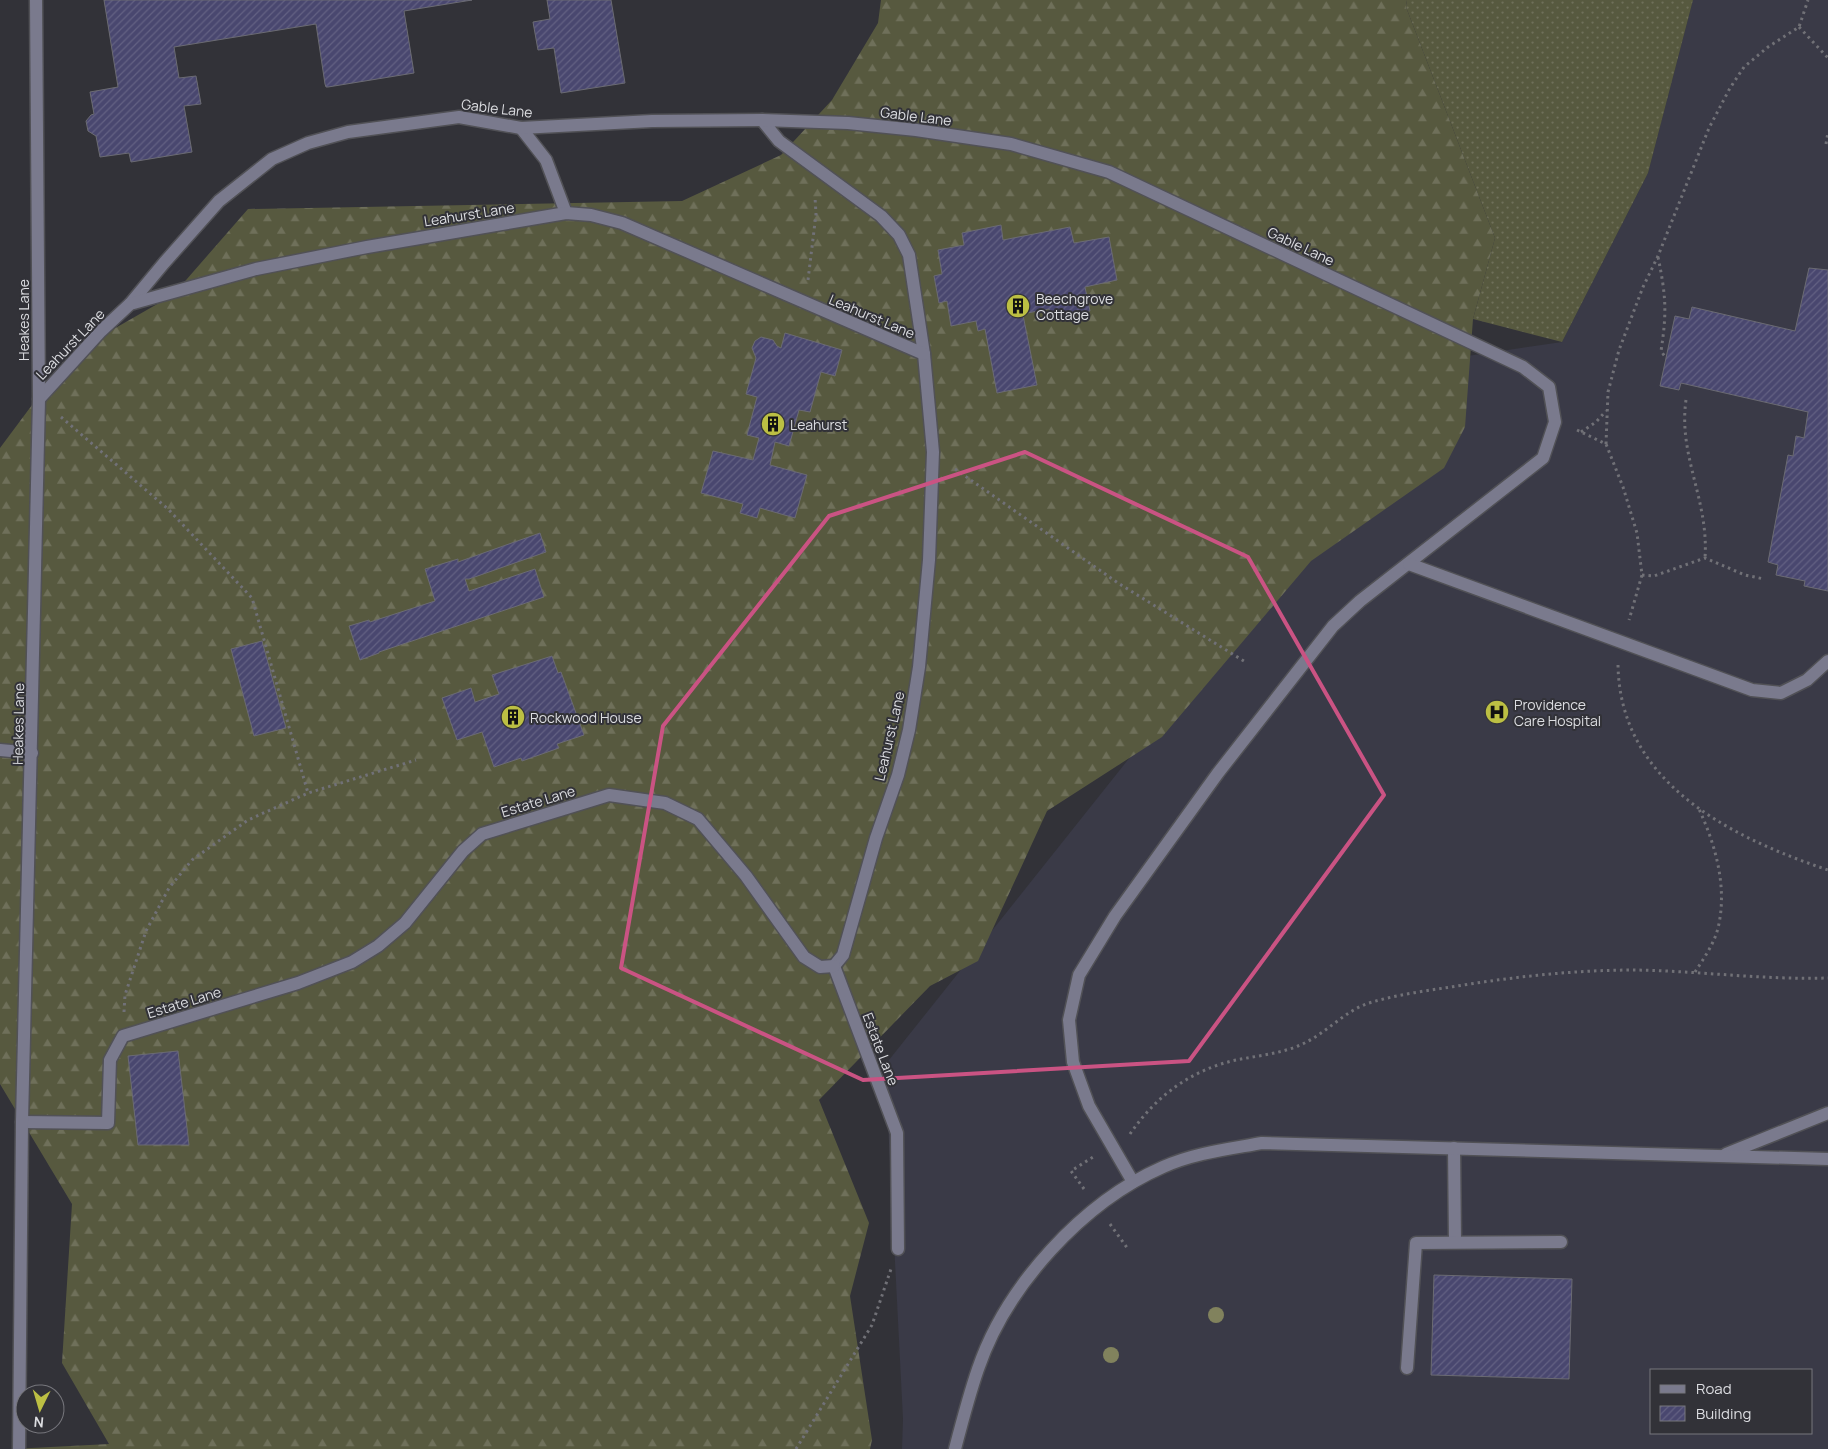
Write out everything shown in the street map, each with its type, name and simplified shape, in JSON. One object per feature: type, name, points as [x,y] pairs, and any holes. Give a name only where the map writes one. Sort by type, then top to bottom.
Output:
[{"type":"lane","name":"Heakes Lane","points":[[19,1449],[22,1122],[39,399],[36,0]]},
{"type":"lane","name":"Gable Lane","points":[[130,304],[219,201],[272,159],[308,143],[348,132],[458,117],[521,128],[652,121],[762,120],[868,125],[1002,142],[1109,172],[1524,367],[1549,387],[1555,422],[1543,458],[1360,601],[1333,626],[1218,774],[1115,916],[1079,975],[1069,1020],[1074,1062],[1089,1106],[1132,1182]]},
{"type":"lane","name":"Leahurst Lane","points":[[762,120],[780,141],[881,216],[899,235],[908,255],[924,354],[932,452],[927,580],[919,667],[909,730],[898,775],[873,846],[843,955],[834,966]]},
{"type":"lane","points":[[521,128],[546,160],[566,213]]},
{"type":"lane","name":"Leahurst Lane","points":[[39,399],[101,331],[130,304],[256,269],[367,247],[566,213],[591,215],[622,223],[924,354]]},
{"type":"lane","points":[[1409,564],[1752,690],[1781,693],[1807,680],[1828,661]]},
{"type":"lane","points":[[0,750],[32,753]]},
{"type":"lane","name":"Estate Lane","points":[[123,1036],[298,983],[352,962],[378,946],[405,923],[463,851],[482,834],[609,795],[665,803],[698,819],[746,876],[804,957],[820,967],[834,966],[897,1133],[898,1249]]},
{"type":"lane","points":[[22,1122],[108,1124],[110,1060],[123,1036]]},
{"type":"lane","points":[[1722,1156],[1828,1113]]},
{"type":"lane","points":[[955,1449],[978,1367],[1008,1305],[1041,1261],[1098,1207],[1132,1182],[1164,1166],[1206,1153],[1262,1143],[1828,1159]]},
{"type":"lane","points":[[1454,1148],[1455,1242]]},
{"type":"lane","points":[[1407,1368],[1416,1243],[1561,1242]]},
{"type":"path","points":[[1606,444],[1606,411],[1619,350],[1709,128],[1730,88],[1744,67],[1768,47],[1799,27],[1808,0]]},
{"type":"path","points":[[1799,27],[1828,58]]},
{"type":"path","points":[[1826,144],[1828,132]]},
{"type":"path","points":[[805,304],[816,214],[812,166]]},
{"type":"path","points":[[1658,256],[1665,289],[1667,313],[1661,351],[1666,358]]},
{"type":"path","points":[[39,399],[168,509],[252,598],[308,793]]},
{"type":"path","points":[[1686,400],[1684,418],[1687,455],[1703,508],[1707,536],[1705,558]]},
{"type":"path","points":[[1581,432],[1596,422],[1606,411]]},
{"type":"path","points":[[932,452],[1118,583],[1248,663]]},
{"type":"path","points":[[1642,575],[1654,576],[1705,558],[1746,575],[1764,579]]},
{"type":"path","points":[[123,1036],[126,995],[146,931],[169,888],[192,860],[248,820],[308,793],[416,760]]},
{"type":"path","points":[[1695,972],[1709,951],[1718,927],[1721,897],[1716,857],[1709,831],[1698,806]]},
{"type":"path","points":[[1128,1249],[1071,1171],[1129,1135],[1139,1121],[1167,1092],[1198,1072],[1234,1061],[1298,1046],[1319,1036],[1348,1014],[1370,1003],[1499,979],[1563,972],[1635,970],[1828,978]]},
{"type":"path","points":[[796,1449],[872,1325],[898,1249]]},
{"type":"highlighted area","points":[[1025,452],[1248,557],[1384,795],[1189,1061],[863,1080],[621,968],[663,726],[829,516]]},
{"type":"shaded area","name":"Providence Care Hospital","points":[[1693,0],[1828,0],[1828,1449],[902,1449],[903,1419],[885,1065],[1447,359],[1562,342],[1648,173]]},
{"type":"green space","points":[[881,0],[1407,0],[1406,7],[1495,238],[1473,319],[1465,427],[1444,468],[1311,561],[1162,737],[1047,811],[978,961],[930,986],[819,1100],[869,1223],[850,1296],[872,1440],[870,1449],[12,1449],[109,1444],[62,1363],[72,1204],[0,1084],[0,448],[70,354],[173,295],[248,209],[682,201],[781,155],[832,100],[878,23]]},
{"type":"green space","points":[[1407,0],[1693,0],[1648,173],[1562,342],[1473,319],[1495,238],[1406,7]]},
{"type":"building","points":[[104,0],[472,0],[404,11],[414,73],[328,87],[325,84],[316,24],[174,47],[179,78],[196,76],[201,104],[184,106],[192,152],[131,162],[129,153],[100,157],[96,136],[88,131],[86,121],[94,114],[90,92],[118,87]]},
{"type":"building","points":[[547,0],[611,0],[625,83],[561,93],[554,48],[538,50],[533,22],[550,19]]},
{"type":"building","name":"Beechgrove Cottage","points":[[1001,225],[1003,240],[1070,227],[1074,243],[1109,237],[1117,280],[1085,287],[1090,311],[1051,319],[1049,309],[1016,315],[1023,315],[1037,385],[997,393],[985,329],[978,331],[976,321],[951,326],[947,301],[939,303],[934,276],[942,274],[938,250],[964,245],[962,233]]},
{"type":"building","points":[[1809,268],[1828,270],[1828,591],[1804,586],[1805,581],[1776,575],[1778,565],[1768,562],[1788,455],[1793,456],[1796,436],[1804,438],[1808,412],[1681,383],[1679,390],[1660,386],[1675,316],[1689,319],[1692,307],[1795,331]]},
{"type":"building","name":"Leahurst","points":[[785,333],[842,350],[835,376],[821,372],[810,412],[799,410],[789,446],[775,442],[770,465],[807,475],[795,518],[760,508],[757,518],[740,513],[743,504],[701,493],[713,451],[753,460],[759,438],[747,435],[757,397],[746,394],[756,358],[752,348],[755,341],[761,337],[773,340],[781,348]]},
{"type":"building","points":[[540,533],[546,552],[465,579],[469,591],[535,569],[544,597],[360,660],[349,626],[369,620],[370,622],[435,601],[425,569],[458,559],[458,562]]},
{"type":"building","points":[[262,641],[286,728],[254,736],[231,649]]},
{"type":"building","name":"Rockwood House","points":[[552,656],[558,673],[561,672],[584,735],[557,744],[559,748],[522,761],[521,758],[494,767],[482,732],[457,740],[442,698],[471,688],[475,702],[499,694],[492,675]]},
{"type":"building","points":[[178,1051],[189,1145],[138,1145],[128,1056]]},
{"type":"building","points":[[1434,1275],[1572,1279],[1569,1379],[1431,1375]]},
{"type":"place","name":"Beechgrove Cottage","points":[[1018,306]]},
{"type":"place","name":"Leahurst","points":[[773,424]]},
{"type":"place","name":"Providence Care Hospital","points":[[1497,712]]},
{"type":"place","name":"Rockwood House","points":[[513,717]]}]
